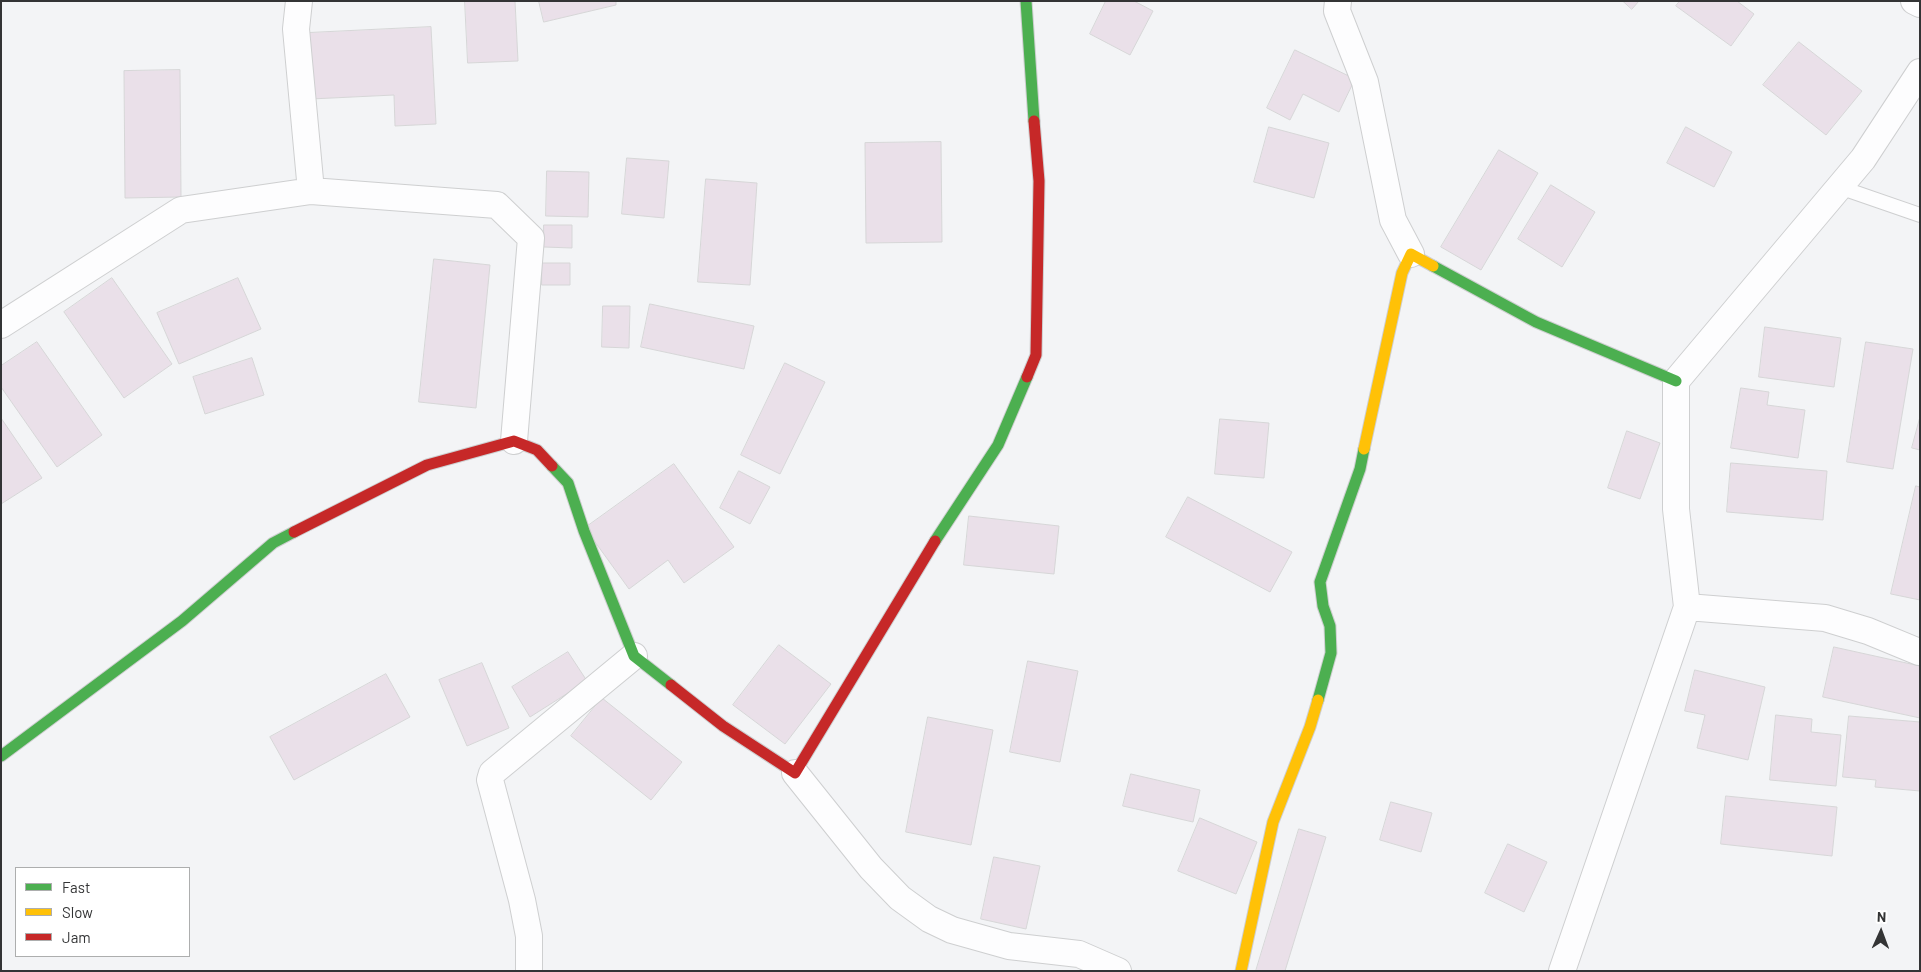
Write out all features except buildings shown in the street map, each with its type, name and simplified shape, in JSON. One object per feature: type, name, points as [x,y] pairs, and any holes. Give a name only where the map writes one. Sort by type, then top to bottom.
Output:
[{"type":"street","points":[[299,1],[296,29],[311,191]]},
{"type":"street","points":[[795,773],[941,530],[998,445],[1036,355],[1039,181],[1026,1]]},
{"type":"street","points":[[1338,1],[1337,11],[1365,82],[1393,220],[1412,254],[1536,322],[1676,381]]},
{"type":"street","points":[[1914,1],[1920,4]]},
{"type":"street","points":[[1562,971],[1687,606],[1676,508],[1676,381],[1863,159],[1920,72]]},
{"type":"street","points":[[1,325],[181,210],[311,191],[497,205],[531,238],[514,441]]},
{"type":"street","points":[[1241,971],[1273,822],[1310,727],[1331,654],[1330,626],[1323,606],[1320,582],[1360,469],[1402,273],[1412,254]]},
{"type":"street","points":[[1,756],[182,621],[273,543],[427,465],[514,441],[536,450],[568,483],[584,531],[634,656],[723,726],[795,773],[871,868],[900,898],[930,919],[952,930],[1009,946],[1079,954],[1118,971]]},
{"type":"street","points":[[1687,606],[1825,618],[1868,631],[1919,652]]},
{"type":"street","points":[[529,971],[529,936],[522,900],[490,780],[492,773],[634,656]]},
{"type":"lane","points":[[1839,187],[1920,215]]},
{"type":"traffic: fast","points":[[1026,1],[1034,121]]},
{"type":"traffic: fast","points":[[1433,266],[1536,322],[1676,381]]},
{"type":"traffic: fast","points":[[935,541],[998,445],[1027,377]]},
{"type":"traffic: fast","points":[[1318,700],[1331,653],[1330,626],[1323,606],[1320,582],[1360,469],[1364,449]]},
{"type":"traffic: fast","points":[[552,466],[568,483],[584,531],[634,656],[671,685]]},
{"type":"traffic: fast","points":[[1,756],[182,621],[273,543],[294,532]]},
{"type":"traffic: slow","points":[[1364,449],[1402,273],[1411,254],[1433,266]]},
{"type":"traffic: slow","points":[[1241,971],[1273,822],[1310,727],[1318,700]]},
{"type":"traffic: jam","points":[[1027,377],[1036,355],[1039,181],[1034,121]]},
{"type":"traffic: jam","points":[[294,532],[427,465],[514,441],[537,450],[552,466]]},
{"type":"traffic: jam","points":[[671,685],[723,726],[795,773],[935,541]]}]
